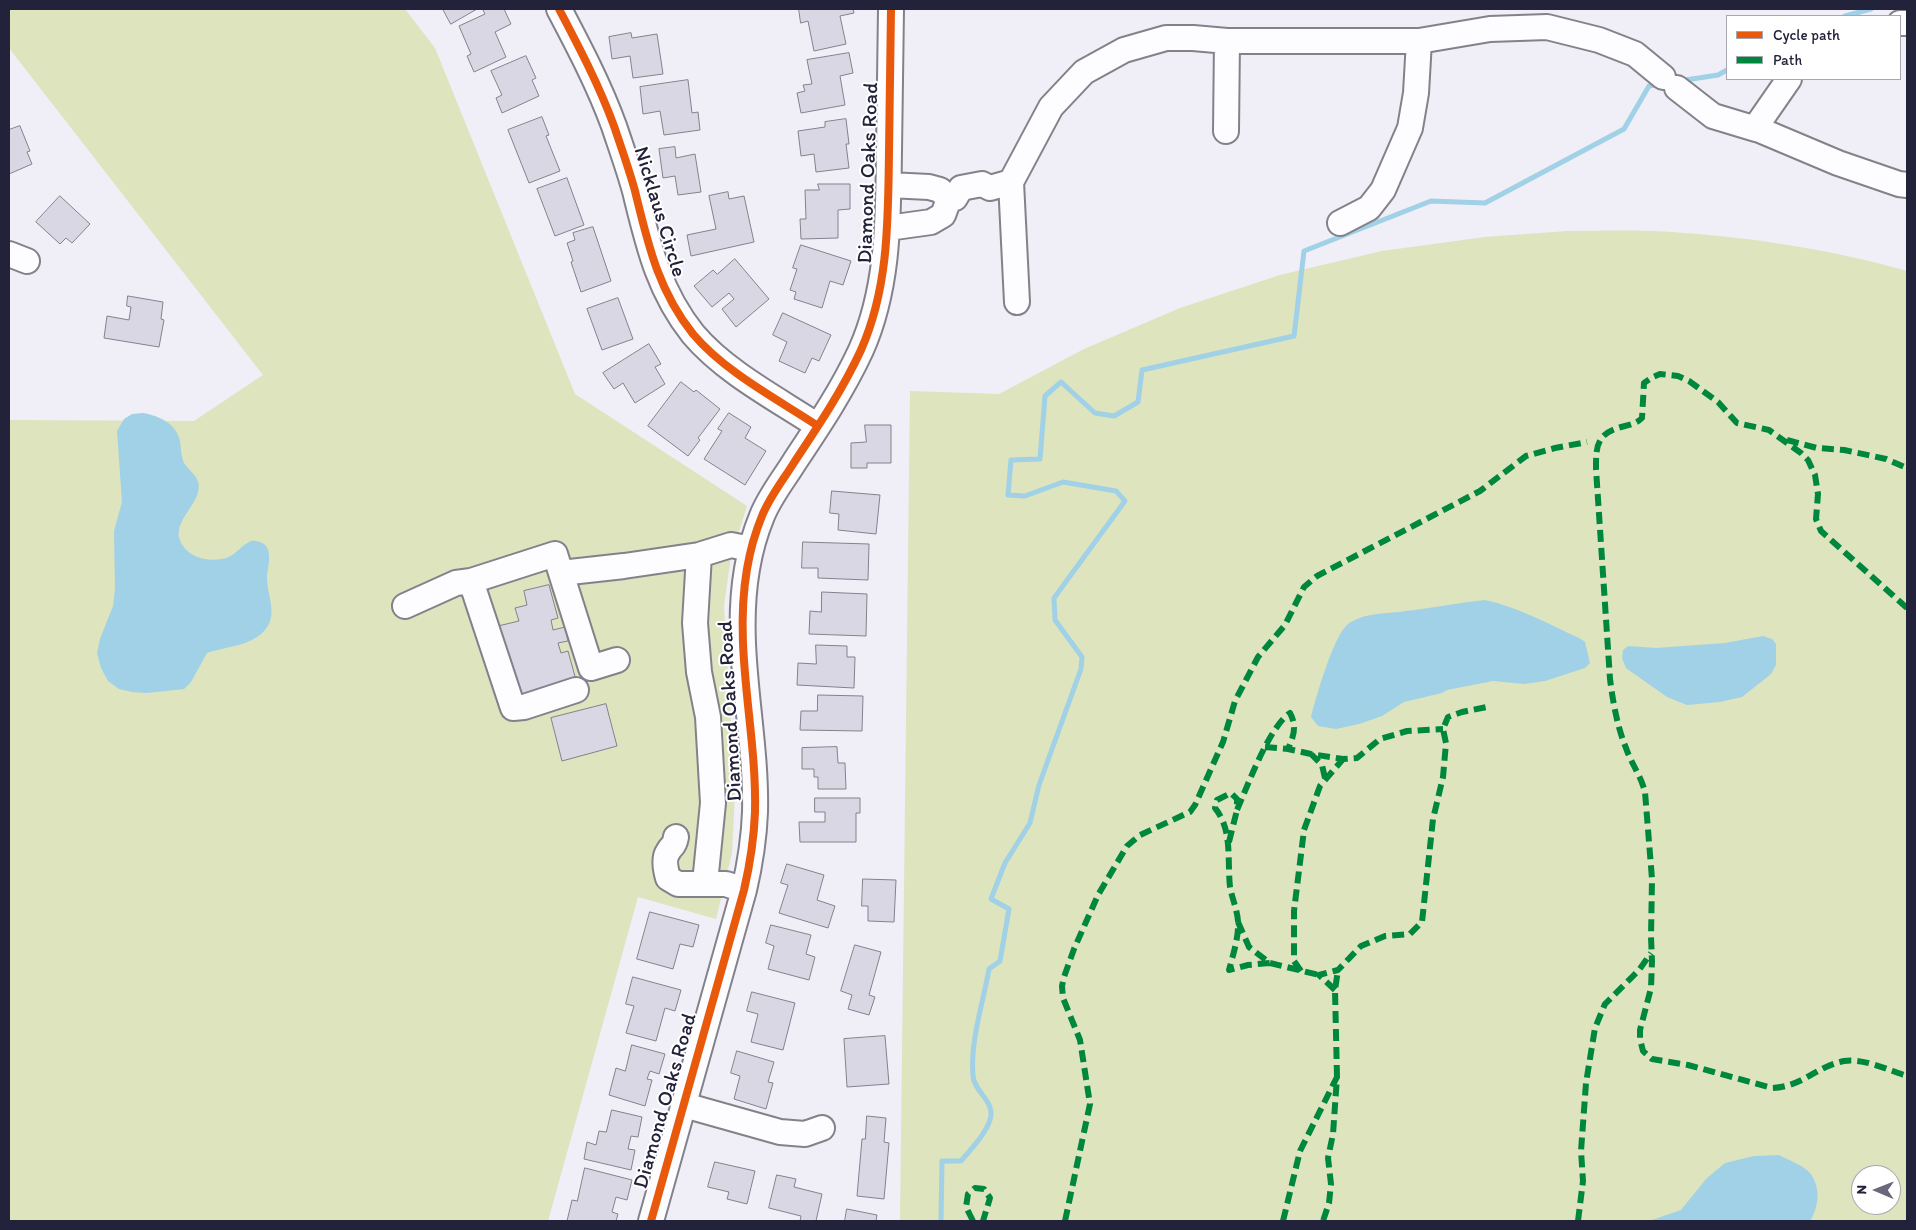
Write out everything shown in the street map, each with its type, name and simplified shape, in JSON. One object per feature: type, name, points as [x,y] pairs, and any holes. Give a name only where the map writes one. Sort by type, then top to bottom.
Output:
[{"type":"street","name":"Nicklaus Circle","points":[[559,9],[590,68],[613,124],[634,188],[648,246],[667,295],[694,334],[727,366],[818,426]]},
{"type":"street","name":"Diamond Oaks Road","points":[[651,1221],[744,890],[753,841],[755,810],[743,638],[744,589],[751,549],[766,508],[844,383],[861,349],[874,312],[883,270],[888,228],[891,9]]},
{"type":"street","points":[[889,185],[929,187],[940,190],[952,199],[964,203],[986,197],[1001,185],[1051,107],[1084,72],[1124,50],[1166,38],[1227,41],[1419,42],[1490,29],[1547,27],[1599,40],[1635,54],[1713,116],[1756,129],[1838,163],[1898,184],[1907,185]]},
{"type":"street","points":[[1226,131],[1227,41]]},
{"type":"street","points":[[1340,223],[1370,208],[1383,190],[1410,128],[1416,93],[1419,42]]},
{"type":"street","points":[[1756,129],[1788,80]]},
{"type":"street","points":[[1001,185],[1017,302]]},
{"type":"street","points":[[888,228],[931,222],[943,214],[952,199]]},
{"type":"street","points":[[561,573],[699,555],[731,545],[751,549]]},
{"type":"street","points":[[405,606],[456,583],[471,581],[555,554],[591,668],[617,660]]},
{"type":"street","points":[[699,555],[695,623],[699,672],[708,717],[713,804],[705,883]]},
{"type":"street","points":[[471,581],[512,708],[524,707],[576,690]]},
{"type":"street","points":[[676,837],[674,846],[667,852],[665,867],[668,878],[678,884],[726,884],[744,890]]},
{"type":"street","points":[[684,1105],[780,1132],[805,1134],[822,1128]]},
{"type":"green space","points":[[9,9],[405,9],[435,48],[575,394],[747,506],[731,556],[724,606],[735,792],[732,853],[716,919],[638,897],[548,1221],[9,1221],[9,420],[194,421],[263,375],[9,48]]},
{"type":"green space","points":[[1568,231],[1642,231],[1749,239],[1813,249],[1907,271],[1907,1221],[900,1221],[910,391],[999,394],[1084,349],[1180,308],[1280,275],[1382,251],[1485,237]]},
{"type":"water","points":[[143,413],[161,418],[175,429],[180,441],[184,463],[197,479],[198,492],[180,525],[179,537],[182,544],[192,554],[214,560],[229,557],[251,541],[264,544],[269,553],[267,581],[271,610],[271,619],[265,631],[245,643],[207,653],[191,682],[184,689],[147,693],[119,689],[108,681],[101,668],[97,653],[100,639],[113,606],[115,589],[114,531],[122,502],[117,431],[124,419],[132,414]]},
{"type":"water","points":[[1485,600],[1521,611],[1579,638],[1585,642],[1590,663],[1585,668],[1545,681],[1524,684],[1493,681],[1447,690],[1442,693],[1404,702],[1382,716],[1336,729],[1318,726],[1311,717],[1336,642],[1347,625],[1360,618],[1375,614]]},
{"type":"water","points":[[1763,636],[1772,639],[1776,644],[1776,665],[1771,674],[1742,697],[1720,702],[1687,705],[1667,697],[1626,668],[1622,658],[1623,650],[1628,646],[1656,648],[1725,643]]},
{"type":"water","points":[[1779,1155],[1803,1168],[1814,1179],[1818,1197],[1810,1221],[1649,1221],[1681,1210],[1706,1179],[1725,1163],[1754,1156]]},
{"type":"building","points":[[443,9],[477,9],[451,24]]},
{"type":"building","points":[[504,9],[511,24],[495,32],[506,57],[474,72],[467,56],[471,54],[459,26],[485,14],[483,10]]},
{"type":"building","points":[[799,9],[853,9],[854,13],[840,16],[846,44],[814,51],[808,21],[801,23]]},
{"type":"building","points":[[631,33],[632,38],[657,34],[663,74],[633,78],[630,56],[612,59],[609,37]]},
{"type":"building","points":[[849,53],[853,73],[840,76],[845,105],[801,113],[797,93],[805,91],[803,85],[812,84],[807,60]]},
{"type":"building","points":[[526,56],[536,78],[532,80],[539,96],[502,113],[496,98],[502,95],[491,71]]},
{"type":"building","points":[[688,80],[692,113],[698,112],[700,130],[664,135],[660,111],[643,114],[640,87]]},
{"type":"building","points":[[542,117],[549,135],[546,136],[560,171],[529,183],[508,130]]},
{"type":"building","points":[[846,119],[849,144],[846,144],[849,168],[816,172],[814,154],[801,156],[798,131],[825,127],[825,122]]},
{"type":"building","points":[[20,126],[30,151],[27,152],[32,164],[9,174],[9,130]]},
{"type":"building","points":[[675,147],[676,158],[695,154],[701,192],[678,195],[675,176],[663,178],[659,149]]},
{"type":"building","points":[[567,178],[584,225],[555,236],[537,189]]},
{"type":"building","points":[[818,184],[850,184],[850,209],[838,210],[838,238],[801,239],[800,219],[806,219],[805,190],[819,190]]},
{"type":"building","points":[[728,192],[729,199],[744,196],[754,242],[691,256],[687,235],[716,229],[709,196]]},
{"type":"building","points":[[60,196],[90,224],[72,243],[66,238],[60,244],[36,222]]},
{"type":"building","points":[[593,227],[611,281],[581,292],[567,243],[575,240],[573,233]]},
{"type":"building","points":[[801,245],[851,261],[843,285],[830,281],[822,308],[794,299],[796,292],[790,290],[797,269],[793,268]]},
{"type":"building","points":[[735,259],[769,299],[736,327],[722,309],[734,299],[729,293],[712,307],[694,286],[713,270],[717,274]]},
{"type":"building","points":[[128,296],[163,302],[161,319],[164,320],[159,347],[104,338],[107,316],[129,320],[131,307],[127,306]]},
{"type":"building","points":[[618,298],[633,339],[602,350],[587,309]]},
{"type":"building","points":[[783,313],[831,335],[819,361],[812,358],[805,373],[779,361],[787,342],[773,335]]},
{"type":"building","points":[[649,344],[661,364],[655,367],[665,384],[635,403],[623,383],[614,389],[603,373]]},
{"type":"building","points":[[681,382],[694,392],[696,390],[720,409],[698,438],[700,440],[688,456],[648,426]]},
{"type":"building","points":[[729,413],[751,427],[745,438],[766,451],[745,485],[704,459],[722,431],[718,429]]},
{"type":"building","points":[[865,425],[891,425],[891,463],[867,463],[867,468],[851,468],[851,443],[866,442]]},
{"type":"building","points":[[832,491],[880,495],[876,534],[838,530],[839,514],[830,513]]},
{"type":"building","points":[[803,542],[869,544],[868,580],[818,578],[818,568],[802,568]]},
{"type":"building","points":[[549,585],[558,618],[551,620],[553,630],[565,627],[568,641],[558,643],[561,653],[568,651],[576,680],[517,699],[498,626],[519,621],[515,608],[527,605],[524,591]]},
{"type":"building","points":[[822,592],[867,594],[866,636],[809,634],[810,611],[821,612]]},
{"type":"building","points":[[816,645],[847,646],[847,657],[855,657],[854,688],[797,685],[798,663],[816,664]]},
{"type":"building","points":[[818,695],[863,696],[862,731],[800,730],[801,711],[817,711]]},
{"type":"building","points":[[606,704],[617,746],[562,761],[551,718]]},
{"type":"building","points":[[837,747],[838,763],[845,763],[846,789],[818,789],[818,777],[814,777],[814,769],[802,769],[802,748]]},
{"type":"building","points":[[815,798],[860,798],[860,813],[856,813],[856,842],[800,842],[799,822],[825,822],[825,812],[815,812]]},
{"type":"building","points":[[787,864],[824,875],[817,900],[835,906],[828,928],[779,913],[788,885],[781,883]]},
{"type":"building","points":[[863,879],[896,880],[894,922],[868,921],[868,906],[862,906]]},
{"type":"building","points":[[650,912],[699,925],[693,947],[680,944],[673,969],[637,959]]},
{"type":"building","points":[[771,925],[811,935],[806,954],[815,957],[809,980],[768,969],[774,946],[766,943]]},
{"type":"building","points":[[855,945],[881,952],[869,995],[875,997],[869,1015],[848,1009],[852,995],[841,991]]},
{"type":"building","points":[[633,977],[681,990],[675,1011],[665,1008],[656,1041],[626,1033],[634,1006],[626,1004]]},
{"type":"building","points":[[752,992],[795,1003],[783,1050],[751,1042],[758,1014],[747,1011]]},
{"type":"building","points":[[885,1036],[889,1084],[847,1087],[844,1039]]},
{"type":"building","points":[[632,1045],[665,1054],[659,1074],[650,1071],[647,1079],[652,1080],[645,1106],[609,1095],[616,1068],[625,1071]]},
{"type":"building","points":[[737,1051],[774,1062],[768,1082],[773,1083],[766,1109],[734,1099],[740,1076],[731,1073]]},
{"type":"building","points":[[612,1110],[642,1117],[638,1137],[631,1136],[628,1149],[635,1150],[631,1170],[584,1159],[587,1142],[596,1145],[599,1131],[606,1132]]},
{"type":"building","points":[[867,1116],[886,1118],[884,1142],[889,1143],[884,1199],[857,1196],[862,1139],[865,1139]]},
{"type":"building","points":[[715,1162],[755,1171],[747,1204],[727,1199],[729,1192],[708,1187]]},
{"type":"building","points":[[585,1168],[632,1180],[627,1200],[616,1197],[612,1212],[618,1214],[616,1221],[567,1221],[572,1200],[577,1201]]},
{"type":"building","points":[[777,1175],[796,1179],[794,1187],[822,1194],[816,1221],[800,1221],[801,1216],[769,1208]]},
{"type":"building","points":[[847,1209],[877,1215],[876,1221],[845,1221]]},
{"type":"waterway","points":[[1849,15],[1871,9]]},
{"type":"waterway","points":[[1679,81],[1718,75],[1726,71]]},
{"type":"waterway","points":[[941,1221],[942,1161],[961,1161],[981,1136],[990,1120],[991,1113],[988,1102],[974,1082],[973,1049],[989,969],[1000,961],[1009,909],[991,899],[1005,863],[1030,823],[1039,785],[1081,669],[1082,657],[1055,620],[1054,598],[1125,501],[1116,491],[1063,482],[1025,496],[1008,495],[1011,460],[1040,459],[1045,396],[1061,382],[1095,413],[1114,416],[1138,402],[1142,370],[1294,336],[1304,251],[1431,201],[1485,203],[1624,129],[1649,86],[1659,84]]},
{"type":"marked path","points":[[1907,608],[1821,531],[1816,519],[1818,494],[1815,475],[1808,460],[1769,430],[1737,423],[1718,402],[1689,381],[1678,376],[1660,374],[1644,383],[1642,418],[1635,423],[1607,433],[1599,442],[1596,454],[1596,469],[1610,679],[1620,731],[1645,792],[1652,879],[1651,988],[1640,1030],[1643,1051],[1652,1059],[1688,1065],[1772,1088],[1792,1084],[1826,1067],[1844,1061],[1860,1061],[1907,1076]]},
{"type":"marked path","points":[[1787,440],[1817,448],[1844,450],[1886,459],[1907,468]]},
{"type":"marked path","points":[[1065,1221],[1090,1104],[1080,1040],[1063,998],[1062,986],[1074,949],[1098,895],[1127,846],[1140,835],[1190,812],[1195,805],[1223,742],[1235,701],[1258,657],[1285,625],[1304,587],[1317,576],[1480,491],[1526,456],[1587,442]]},
{"type":"marked path","points":[[1335,990],[1319,975],[1338,970],[1361,946],[1385,936],[1410,934],[1422,922],[1433,819],[1443,777],[1446,743],[1443,729],[1448,717],[1487,707]]},
{"type":"marked path","points":[[1238,922],[1249,947],[1270,963],[1248,965],[1229,970],[1237,940],[1238,921],[1230,887],[1227,836],[1225,826],[1215,808],[1217,800],[1231,793],[1237,799],[1237,810],[1267,743],[1282,720],[1290,713],[1294,731],[1288,749],[1311,754]]},
{"type":"marked path","points":[[1325,778],[1322,765],[1311,754],[1343,759],[1357,758],[1380,739],[1407,731],[1443,729]]},
{"type":"marked path","points":[[1265,747],[1288,749]]},
{"type":"marked path","points":[[1301,971],[1294,961],[1294,911],[1304,830],[1320,786],[1343,759]]},
{"type":"marked path","points":[[1229,842],[1237,810]]},
{"type":"marked path","points":[[1578,1221],[1583,1181],[1581,1151],[1586,1083],[1595,1028],[1605,1004],[1639,970],[1651,953]]},
{"type":"marked path","points":[[1270,963],[1319,975]]},
{"type":"marked path","points":[[1337,1077],[1335,990],[1338,970]]},
{"type":"marked path","points":[[1283,1221],[1300,1151],[1337,1077],[1333,1134],[1328,1158],[1331,1184],[1329,1203],[1323,1221]]},
{"type":"marked path","points":[[973,1221],[966,1207],[968,1194],[975,1188],[984,1189],[990,1198],[983,1221]]},
{"type":"cycle path","points":[[559,9],[588,66],[614,126],[635,191],[650,248],[671,301],[693,334],[720,361],[818,426]]},
{"type":"cycle path","points":[[651,1221],[744,890],[754,832],[755,782],[743,630],[743,599],[751,549],[765,509],[830,407],[861,350],[877,302],[882,277],[887,227],[889,176],[891,9]]}]
